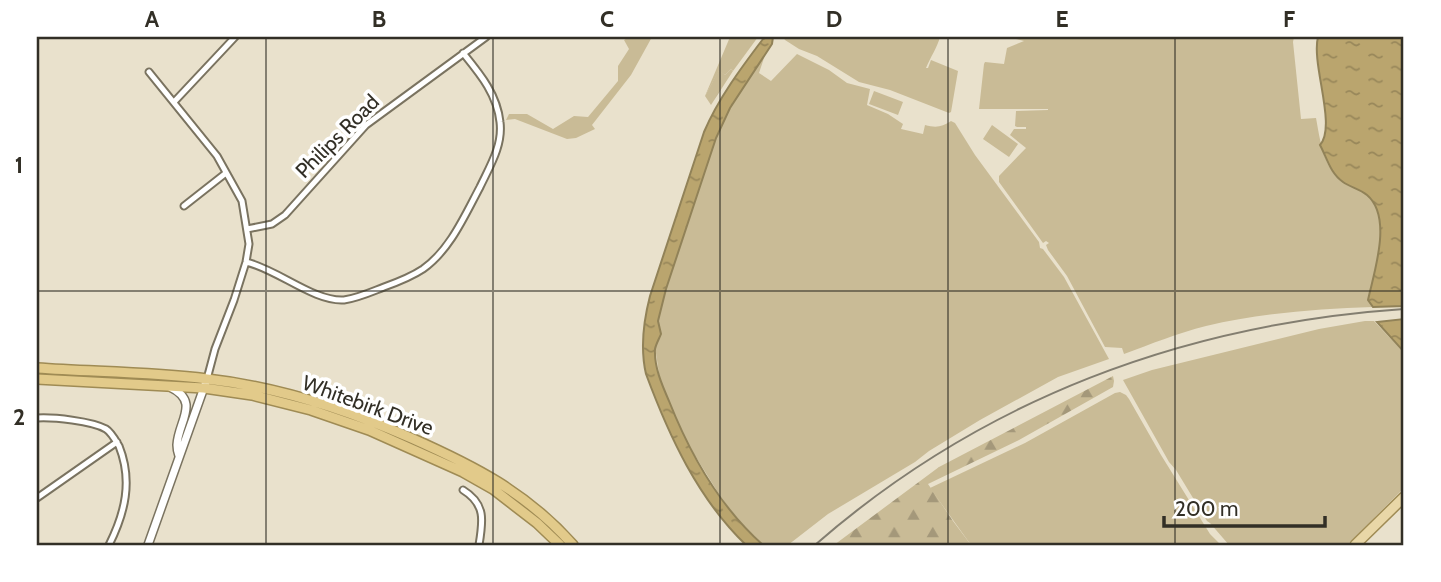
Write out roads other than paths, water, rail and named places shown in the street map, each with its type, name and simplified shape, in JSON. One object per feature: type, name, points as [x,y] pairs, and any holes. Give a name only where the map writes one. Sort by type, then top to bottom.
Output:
[{"type":"highway","name":"Whitebirk Drive","points":[[37,369],[145,373],[205,383],[311,410],[369,430],[463,472],[493,489],[561,545]]},
{"type":"highway","name":"Whitebirk Drive","points":[[37,379],[168,386],[205,383],[261,387],[303,397],[382,425],[467,463],[518,495],[548,518],[573,545]]},
{"type":"main road","points":[[1355,545],[1404,497]]},
{"type":"street","points":[[174,102],[235,37]]},
{"type":"street","name":"Philips Road","points":[[247,229],[272,223],[285,215],[366,125],[486,37]]},
{"type":"street","points":[[246,262],[257,264],[320,296],[339,300],[359,297],[401,281],[430,264],[458,229],[493,160],[500,135],[499,113],[494,96],[463,53]]},
{"type":"street","points":[[148,545],[234,300],[249,244],[242,201],[217,156],[149,72]]},
{"type":"street","points":[[184,206],[226,173]]},
{"type":"street","points":[[168,386],[184,396],[186,401],[177,445],[179,457]]},
{"type":"street","points":[[37,418],[55,417],[106,429],[117,442],[125,461],[127,485],[120,523],[109,545]]},
{"type":"street","points":[[37,498],[117,442]]},
{"type":"street","points":[[463,490],[473,496],[480,508],[482,523],[479,545]]},
{"type":"water","points":[[767,37],[773,37],[772,44],[730,108],[716,138],[666,289],[658,321],[661,334],[655,349],[661,382],[697,460],[733,514],[763,545],[746,545],[713,508],[675,443],[646,374],[643,335],[650,296],[704,132],[730,84]]},
{"type":"water","points":[[1318,37],[1404,37],[1404,306],[1373,307],[1368,300],[1380,245],[1379,217],[1375,205],[1367,195],[1343,182],[1335,174],[1320,145],[1325,136],[1326,124],[1318,63]]},
{"type":"water","points":[[1404,319],[1404,352],[1377,322]]},
{"type":"waterway","points":[[1401,545],[1404,542]]},
{"type":"railway","points":[[815,545],[879,494],[947,449],[1017,410],[1090,378],[1165,352],[1243,332],[1322,317],[1404,309]]}]
